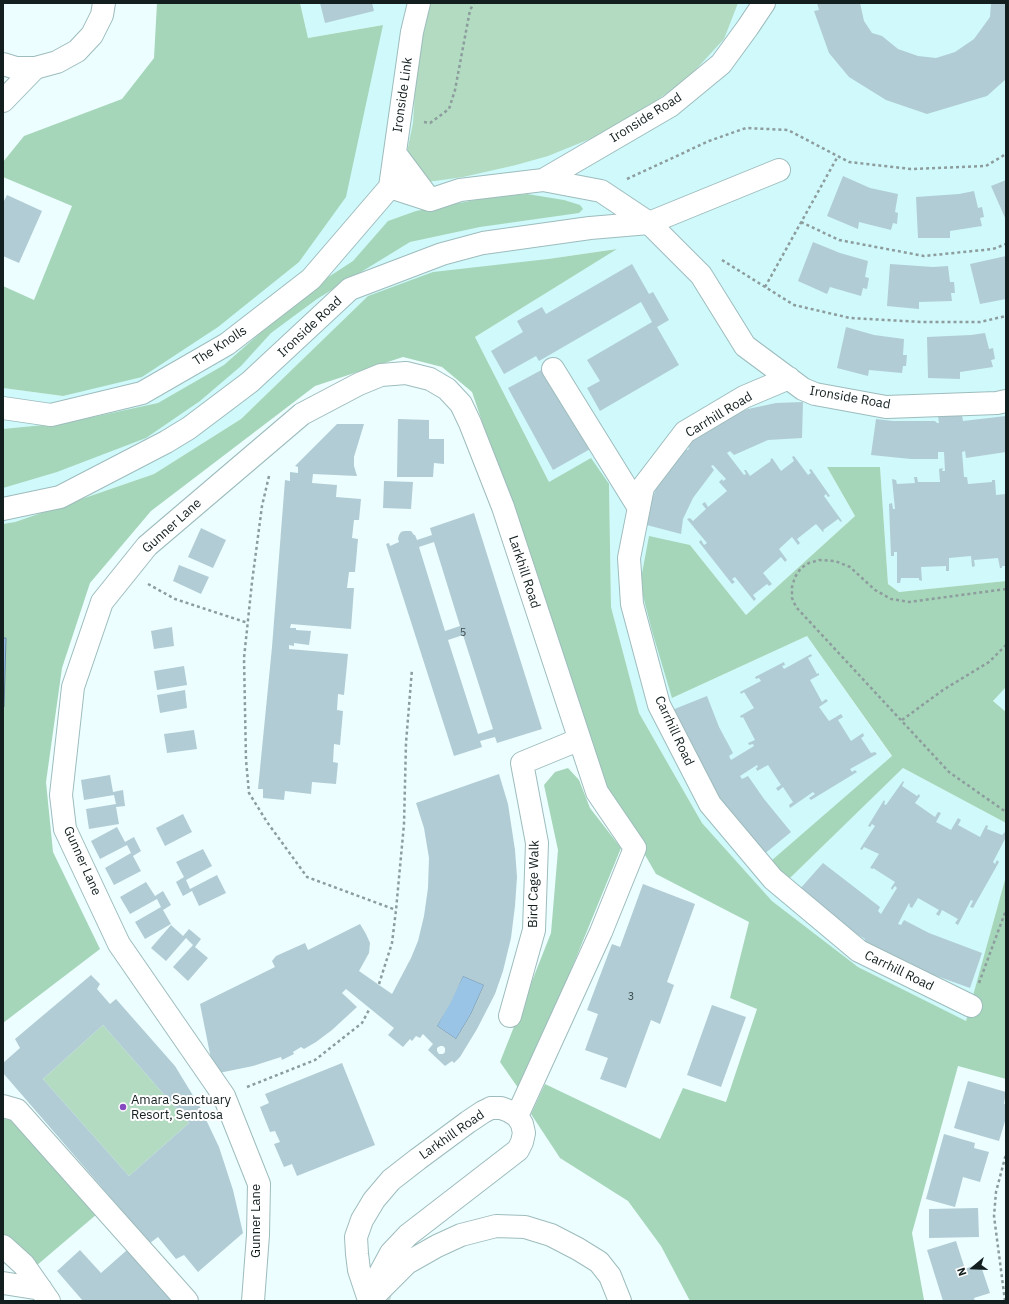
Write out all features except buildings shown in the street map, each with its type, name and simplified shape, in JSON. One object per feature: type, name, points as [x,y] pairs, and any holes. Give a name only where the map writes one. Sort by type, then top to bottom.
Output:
[{"type":"main road","points":[[3,64],[16,68],[35,68],[57,62],[76,51],[92,35],[102,15],[104,3]]},
{"type":"main road","name":"Ironside Link","points":[[390,187],[412,32],[419,3]]},
{"type":"main road","name":"Ironside Road","points":[[543,180],[670,106],[721,64],[748,28],[764,3]]},
{"type":"main road","points":[[3,101],[35,68]]},
{"type":"main road","points":[[394,154],[430,200]]},
{"type":"main road","points":[[649,223],[779,170]]},
{"type":"main road","name":"Ironside Road","points":[[430,200],[460,190],[543,180],[601,191],[649,223],[701,275],[746,346],[803,389],[815,394],[886,407],[997,404],[1006,401]]},
{"type":"main road","points":[[390,187],[430,200]]},
{"type":"main road","name":"The Knolls","points":[[3,408],[51,415],[142,393],[227,344],[311,278],[390,187]]},
{"type":"main road","name":"Ironside Road","points":[[3,509],[60,497],[166,442],[189,428],[250,382],[350,289],[442,254],[483,243],[590,228],[649,223]]},
{"type":"main road","points":[[553,369],[639,508]]},
{"type":"main road","name":"Larkhill Road","points":[[278,434],[302,414],[359,384],[381,375],[406,373],[430,379],[447,389],[461,404],[503,507],[596,792],[635,848],[601,932],[517,1116],[509,1110],[500,1108],[492,1108],[483,1112],[391,1180],[374,1200],[362,1220],[356,1237],[357,1254],[359,1270],[369,1300]]},
{"type":"main road","name":"Carrhill Road","points":[[789,378],[744,397],[685,432],[643,487],[629,558],[632,604],[660,705],[710,804],[772,879],[859,951],[971,1006]]},
{"type":"main road","name":"Gunner Lane","points":[[254,1301],[258,1235],[258,1184],[224,1096],[119,944],[65,829],[61,795],[74,687],[102,602],[147,546],[278,434]]},
{"type":"main road","name":"Bird Cage Walk","points":[[510,1016],[534,930],[537,843],[522,763],[578,740]]},
{"type":"main road","points":[[3,1106],[17,1110],[188,1301]]},
{"type":"main road","points":[[369,1300],[378,1277],[391,1253],[408,1235],[518,1150],[524,1133],[522,1124],[517,1116]]},
{"type":"main road","points":[[361,1301],[369,1300],[407,1263],[437,1246],[461,1235],[496,1226],[525,1227],[551,1235],[578,1248],[599,1262],[610,1276],[620,1301]]},
{"type":"main road","points":[[3,1246],[24,1265],[45,1295]]},
{"type":"main road","points":[[3,1283],[45,1295]]},
{"type":"path","points":[[400,117],[430,123],[449,109],[455,90],[470,10],[474,3]]},
{"type":"path","points":[[765,287],[838,156]]},
{"type":"path","points":[[801,222],[839,240],[924,256],[993,249],[1006,244]]},
{"type":"path","points":[[720,259],[794,305],[850,318],[922,322],[980,322],[1006,316]]},
{"type":"path","points":[[270,470],[262,506],[244,658],[246,760],[249,793],[267,822],[307,878],[396,910]]},
{"type":"path","points":[[1006,589],[909,602],[891,599],[875,590],[850,567],[835,561],[819,560],[809,563],[801,568],[794,577],[792,587],[792,598],[796,607],[949,772],[1006,812]]},
{"type":"path","points":[[127,572],[175,599],[248,623]]},
{"type":"path","points":[[902,720],[944,690],[989,662],[1006,646]]},
{"type":"path","points":[[379,984],[392,943],[396,910],[404,824],[406,743],[412,669]]},
{"type":"path","points":[[971,1006],[1006,910]]},
{"type":"path","points":[[224,1096],[315,1060],[362,1022],[370,1008]]},
{"type":"path","points":[[1005,1301],[994,1216],[996,1192],[1006,1154]]},
{"type":"shaded area","points":[[300,3],[1006,3],[1006,581],[899,592],[888,584],[880,467],[827,467],[855,516],[746,615],[690,545],[672,698],[807,636],[892,757],[772,861],[790,878],[903,768],[1006,823],[1006,876],[966,1022],[858,967],[772,901],[702,823],[639,713],[611,607],[609,484],[549,482],[475,337],[616,249],[548,259],[368,296],[241,419],[154,474],[15,522],[3,524],[3,388],[63,396],[382,25],[308,38]]},
{"type":"shaded area","points":[[3,638],[6,638],[4,707],[3,707]]},
{"type":"shaded area","points":[[1006,687],[1006,712],[993,701]]},
{"type":"shaded area","points":[[463,976],[484,985],[471,1014],[456,1039],[437,1026]]},
{"type":"green space","points":[[157,3],[300,3],[308,38],[383,25],[346,197],[299,262],[218,327],[142,377],[63,396],[3,388],[3,286],[34,300],[72,206],[3,177],[3,162],[24,136],[122,99],[154,58]]},
{"type":"green space","points":[[429,3],[738,3],[724,39],[688,78],[639,113],[590,139],[548,156],[463,177],[421,182],[406,157],[413,123],[417,57]]},
{"type":"green space","points":[[527,194],[564,200],[580,205],[583,209],[579,213],[480,227],[410,242],[317,299],[271,333],[241,366],[200,401],[146,438],[57,472],[3,488],[3,429],[65,423],[158,403],[224,365],[310,289],[353,261],[388,221],[416,211],[486,198]]},
{"type":"green space","points":[[617,249],[475,337],[549,482],[591,458],[609,484],[611,607],[639,713],[702,823],[772,901],[858,967],[966,1021],[1006,876],[1006,1079],[958,1066],[912,1233],[924,1300],[690,1301],[661,1246],[628,1201],[560,1158],[531,1114],[545,1084],[660,1139],[683,1088],[726,1102],[757,1009],[730,998],[749,922],[656,874],[608,791],[472,392],[442,367],[403,357],[315,386],[151,511],[90,583],[62,668],[46,782],[53,852],[100,949],[3,1023],[3,524],[15,522],[154,474],[241,419],[368,296],[433,272],[548,259]]},
{"type":"green space","points":[[827,467],[880,467],[888,584],[899,592],[1006,581],[1006,687],[993,701],[1006,712],[1006,823],[903,768],[789,879],[771,861],[892,756],[807,636],[672,698],[640,584],[649,536],[690,545],[746,615],[855,516]]},
{"type":"green space","points":[[568,768],[579,780],[590,808],[621,848],[521,1092],[500,1062],[551,933],[558,850],[544,785],[555,772]]},
{"type":"green space","points":[[103,1025],[189,1123],[129,1176],[43,1079]]},
{"type":"green space","points":[[3,1118],[14,1121],[97,1214],[36,1266],[3,1245]]},
{"type":"tunnel","points":[[378,1301],[390,1301]]},
{"type":"place","name":"Amara Sanctuary Resort, Sentosa","points":[[123,1107]]}]
